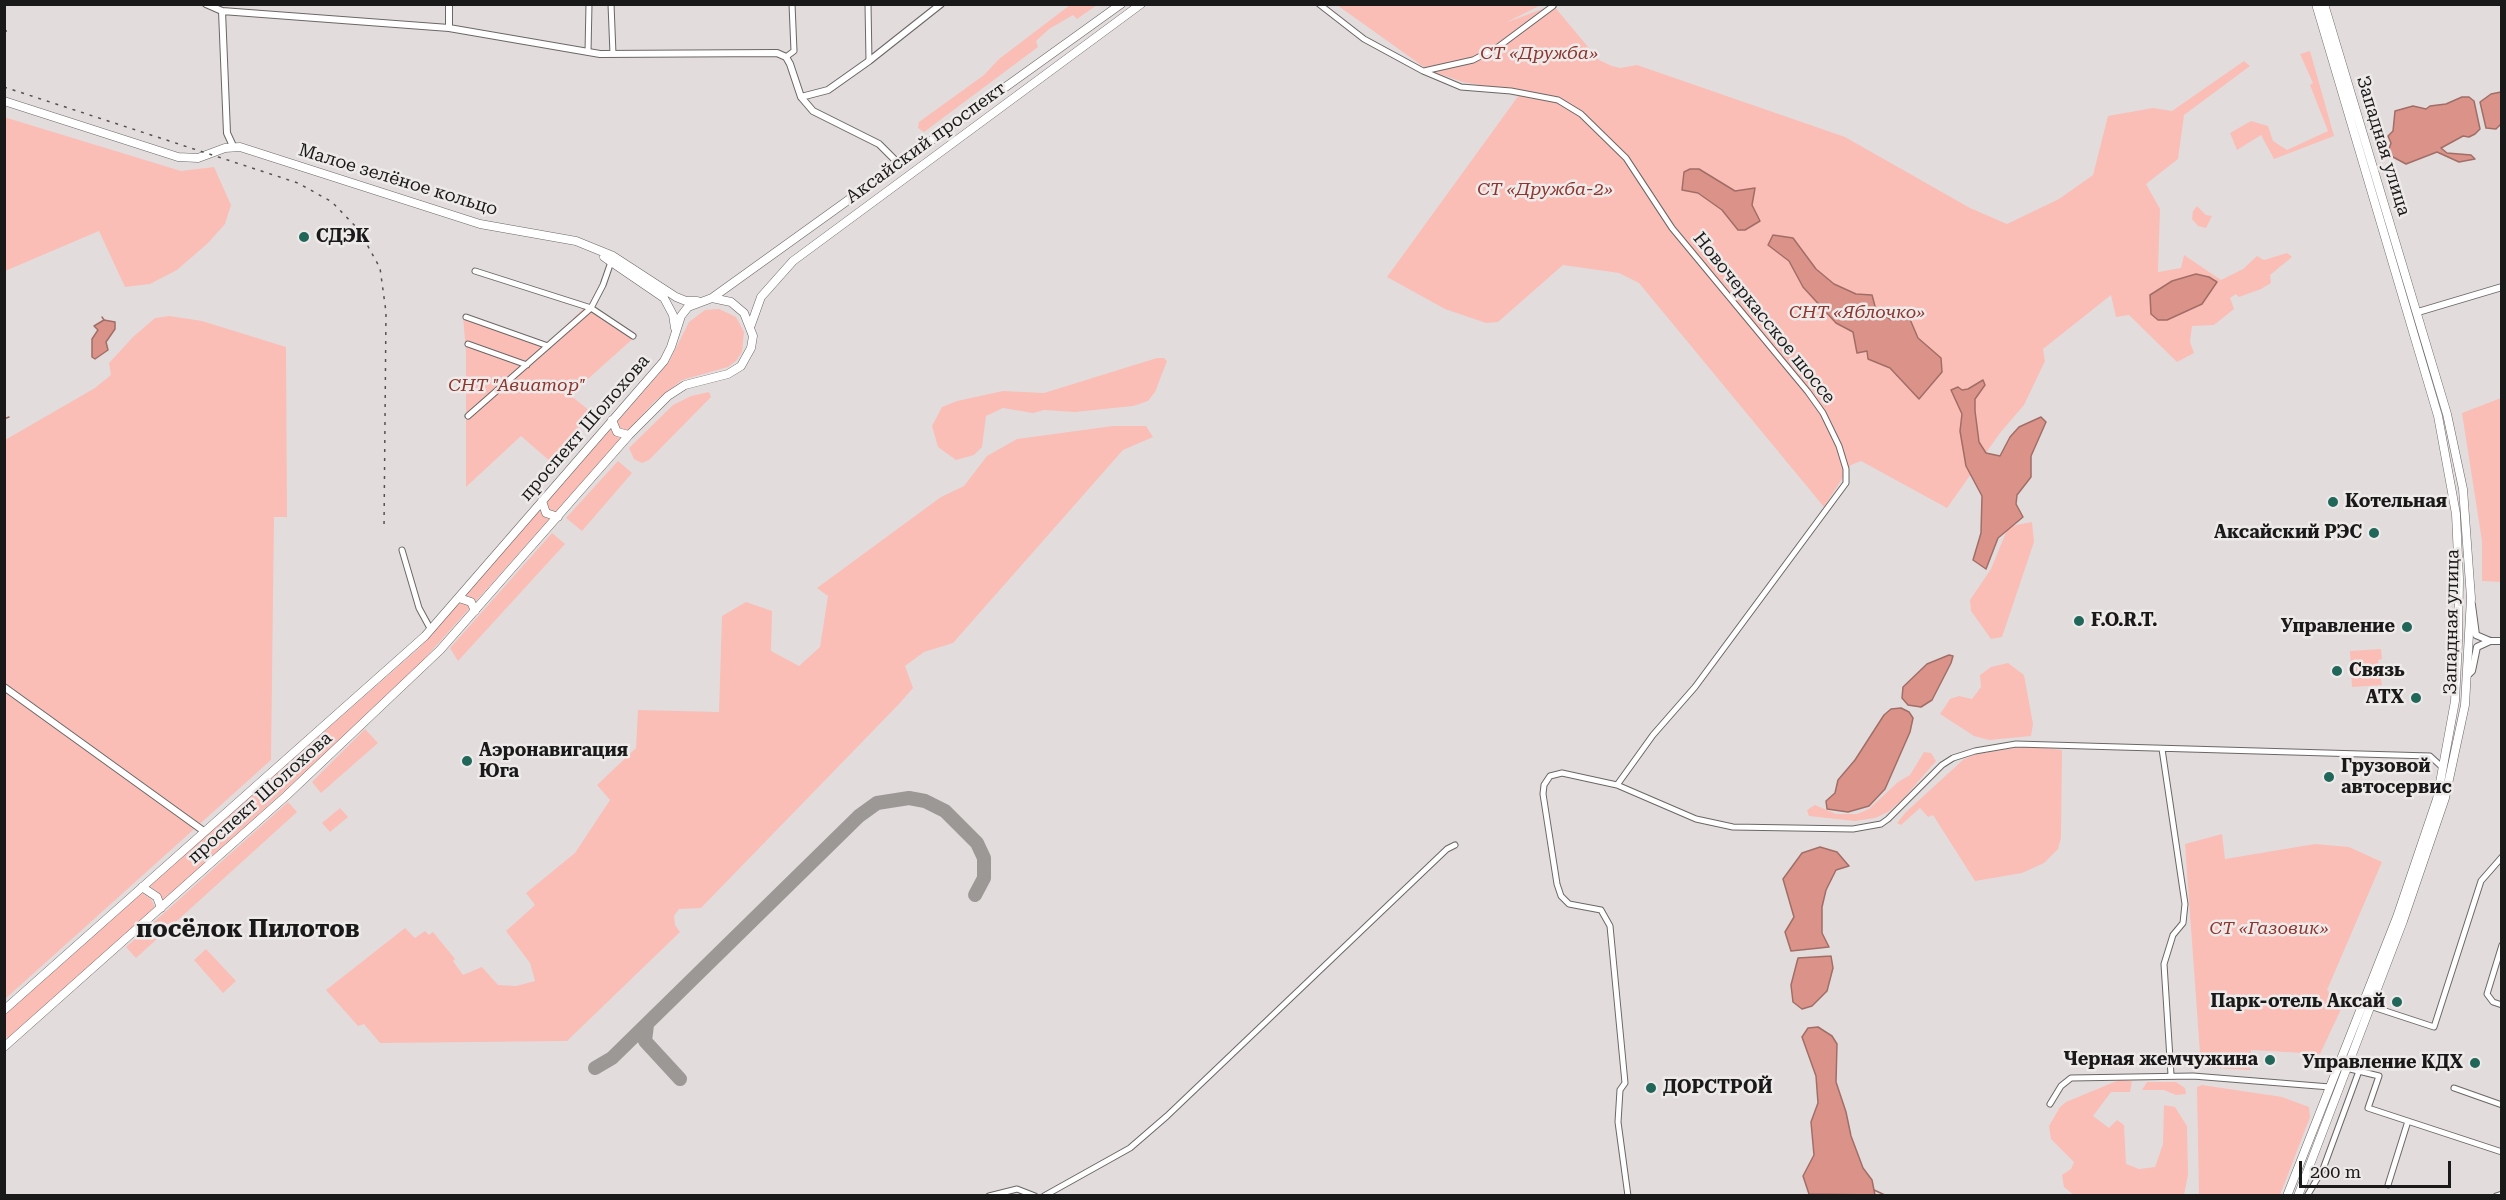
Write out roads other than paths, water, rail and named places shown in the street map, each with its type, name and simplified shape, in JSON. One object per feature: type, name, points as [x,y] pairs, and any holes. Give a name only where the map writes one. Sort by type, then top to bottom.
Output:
[{"type":"main road","name":"Аксайский проспект","points":[[712,298],[1122,4]]},
{"type":"main road","name":"Аксайский проспект","points":[[751,325],[754,309],[761,297],[793,261],[929,158],[1141,4]]},
{"type":"main road","name":"Западная улица","points":[[2287,1196],[2418,858],[2437,799],[2455,701],[2459,591],[2456,514],[2446,451],[2428,377],[2316,4]]},
{"type":"main road","name":"Западная улица","points":[[2298,1196],[2445,798],[2465,705],[2471,599],[2463,489],[2447,414],[2324,4]]},
{"type":"main road","points":[[4,101],[178,157],[198,158],[232,146]]},
{"type":"main road","name":"Малое зелёное кольцо","points":[[232,146],[480,224],[576,241],[613,256],[676,297],[686,301],[699,301]]},
{"type":"main road","name":"Малое зелёное кольцо","points":[[576,241],[667,301],[675,330]]},
{"type":"main road","points":[[699,301],[712,298],[731,302],[744,313],[751,325]]},
{"type":"main road","name":"проспект Шолохова","points":[[4,1010],[431,630],[664,361],[681,316],[699,301]]},
{"type":"main road","name":"проспект Шолохова","points":[[7,1043],[161,908],[388,700],[475,611],[629,435],[668,396],[685,385],[728,374],[741,366],[752,348],[751,325]]},
{"type":"main road","points":[[612,420],[616,432],[629,435]]},
{"type":"main road","points":[[542,501],[546,513],[558,517]]},
{"type":"main road","points":[[459,598],[471,602],[475,611]]},
{"type":"main road","points":[[142,887],[157,897],[161,908]]},
{"type":"street","points":[[206,4],[222,8],[449,28],[588,52],[613,54],[777,52],[786,57],[801,97],[813,111],[879,144],[900,165]]},
{"type":"street","points":[[449,4],[449,28]]},
{"type":"street","points":[[588,52],[589,4]]},
{"type":"street","points":[[611,4],[613,54]]},
{"type":"street","points":[[786,57],[794,51],[792,4]]},
{"type":"street","points":[[868,4],[869,61]]},
{"type":"street","points":[[801,97],[828,90],[941,4]]},
{"type":"street","name":"Новочеркасское шоссе","points":[[1319,4],[1364,39],[1423,71],[1461,87],[1511,91],[1558,100],[1595,126],[1626,158],[1672,228],[1808,392],[1823,413],[1843,458],[1846,483],[1829,508],[1695,687],[1653,735],[1617,785]]},
{"type":"street","points":[[1423,71],[1473,60],[1498,48],[1553,6]]},
{"type":"street","points":[[222,8],[227,133],[232,146]]},
{"type":"street","points":[[468,416],[591,308],[603,285],[611,262]]},
{"type":"street","points":[[475,271],[591,308],[633,336]]},
{"type":"street","points":[[2418,312],[2502,287]]},
{"type":"street","points":[[466,317],[548,346]]},
{"type":"street","points":[[468,344],[527,365]]},
{"type":"street","points":[[402,549],[418,609],[431,630]]},
{"type":"street","points":[[2471,599],[2476,635],[2490,641],[2502,641]]},
{"type":"street","points":[[2468,675],[2472,671],[2477,647],[2490,641]]},
{"type":"street","points":[[4,687],[205,832]]},
{"type":"street","points":[[1628,1196],[1618,1122],[1620,1090],[1625,1083],[1610,926],[1601,910],[1569,904],[1561,896],[1557,884],[1543,794],[1546,781],[1557,773],[1617,785],[1696,819],[1733,827],[1853,829],[1881,824],[1901,808],[1942,765],[1953,758],[1975,751],[2036,743],[2162,749],[2430,756],[2444,768]]},
{"type":"street","points":[[2162,749],[2185,904],[2183,923],[2173,935],[2164,964],[2171,1076]]},
{"type":"street","points":[[1044,1196],[1130,1148],[1167,1116],[1447,849],[1455,845]]},
{"type":"street","points":[[2370,1006],[2434,1027],[2481,881],[2502,857]]},
{"type":"street","points":[[2502,945],[2487,994],[2493,1002],[2502,1005]]},
{"type":"street","points":[[2346,1068],[2379,1076],[2368,1108],[2502,1152]]},
{"type":"street","points":[[2307,1196],[2323,1169],[2359,1071]]},
{"type":"street","points":[[2050,1104],[2061,1086],[2071,1078],[2171,1076],[2330,1087]]},
{"type":"street","points":[[2454,1088],[2502,1105]]},
{"type":"street","points":[[2388,1185],[2409,1121]]},
{"type":"street","points":[[989,1196],[1017,1189],[1035,1196]]},
{"type":"street","points":[[2496,1196],[2502,1194]]},
{"type":"waterway","points":[[4,419],[9,417]]},
{"type":"waterway","points":[[1874,1190],[1887,1196]]},
{"type":"railway","points":[[4,31],[13,31]]},
{"type":"railway","points":[[4,87],[298,183],[332,202],[359,230],[380,268],[386,312],[384,529]]},
{"type":"place","name":"СДЭК","points":[[304,237]]},
{"type":"place","name":"Котельная","points":[[2333,502]]},
{"type":"place","name":"Аксайский РЭС","points":[[2374,533]]},
{"type":"place","name":"F.O.R.T.","points":[[2079,621]]},
{"type":"place","name":"Управление","points":[[2407,627]]},
{"type":"place","name":"Связь","points":[[2337,671]]},
{"type":"place","name":"АТХ","points":[[2416,698]]},
{"type":"place","name":"Аэронавигация Юга","points":[[467,761]]},
{"type":"place","name":"Грузовой автосервис","points":[[2329,777]]},
{"type":"place","name":"Парк-отель Аксай","points":[[2397,1002]]},
{"type":"place","name":"Черная жемчужина","points":[[2270,1060]]},
{"type":"place","name":"Управление КДХ","points":[[2475,1063]]},
{"type":"place","name":"ДОРСТРОЙ","points":[[1651,1088]]},
{"type":"district","name":"посёлок Пилотов","points":[[248,930]]},
{"type":"park label","name":"СТ «Дружба»","points":[[1539,54]]},
{"type":"park label","name":"СТ «Дружба-2»","points":[[1545,190]]},
{"type":"park label","name":"СНТ «Яблочко»","points":[[1857,313]]},
{"type":"park label","name":"СНТ \"Авиатор\"","points":[[517,386]]},
{"type":"park label","name":"СТ «Газовик»","points":[[2269,929]]}]
